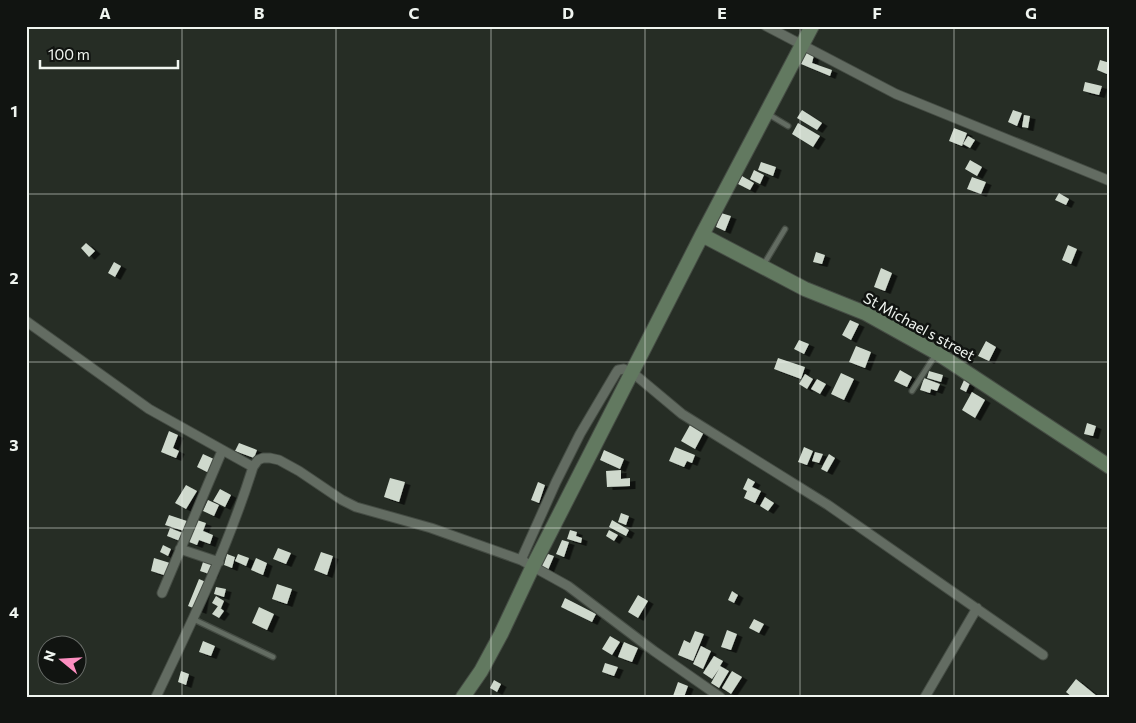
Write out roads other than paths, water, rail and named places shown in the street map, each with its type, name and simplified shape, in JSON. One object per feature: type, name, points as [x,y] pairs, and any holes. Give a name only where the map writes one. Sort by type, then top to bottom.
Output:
[{"type":"street","points":[[766,26],[896,94],[1110,180]]},
{"type":"street","points":[[527,563],[766,114],[798,42],[812,26]]},
{"type":"street","name":"St Michael s street","points":[[702,235],[805,288],[865,313],[937,353],[1110,467]]},
{"type":"street","points":[[26,321],[149,409],[253,467]]},
{"type":"street","points":[[463,697],[481,671],[501,634],[556,482],[580,434],[618,370],[629,371],[682,414],[828,505],[1043,655]]},
{"type":"street","points":[[162,593],[222,451]]},
{"type":"street","points":[[156,697],[194,619],[242,502],[253,467],[258,460],[270,458],[279,460],[299,471],[342,500],[356,507],[431,528],[527,563],[568,586],[654,651],[720,697]]},
{"type":"street","points":[[180,549],[218,562]]},
{"type":"street","points":[[926,697],[977,608]]},
{"type":"lane","points":[[766,114],[788,126]]},
{"type":"lane","points":[[762,267],[785,228]]},
{"type":"lane","points":[[912,391],[937,353]]},
{"type":"lane","points":[[194,619],[273,657]]}]
